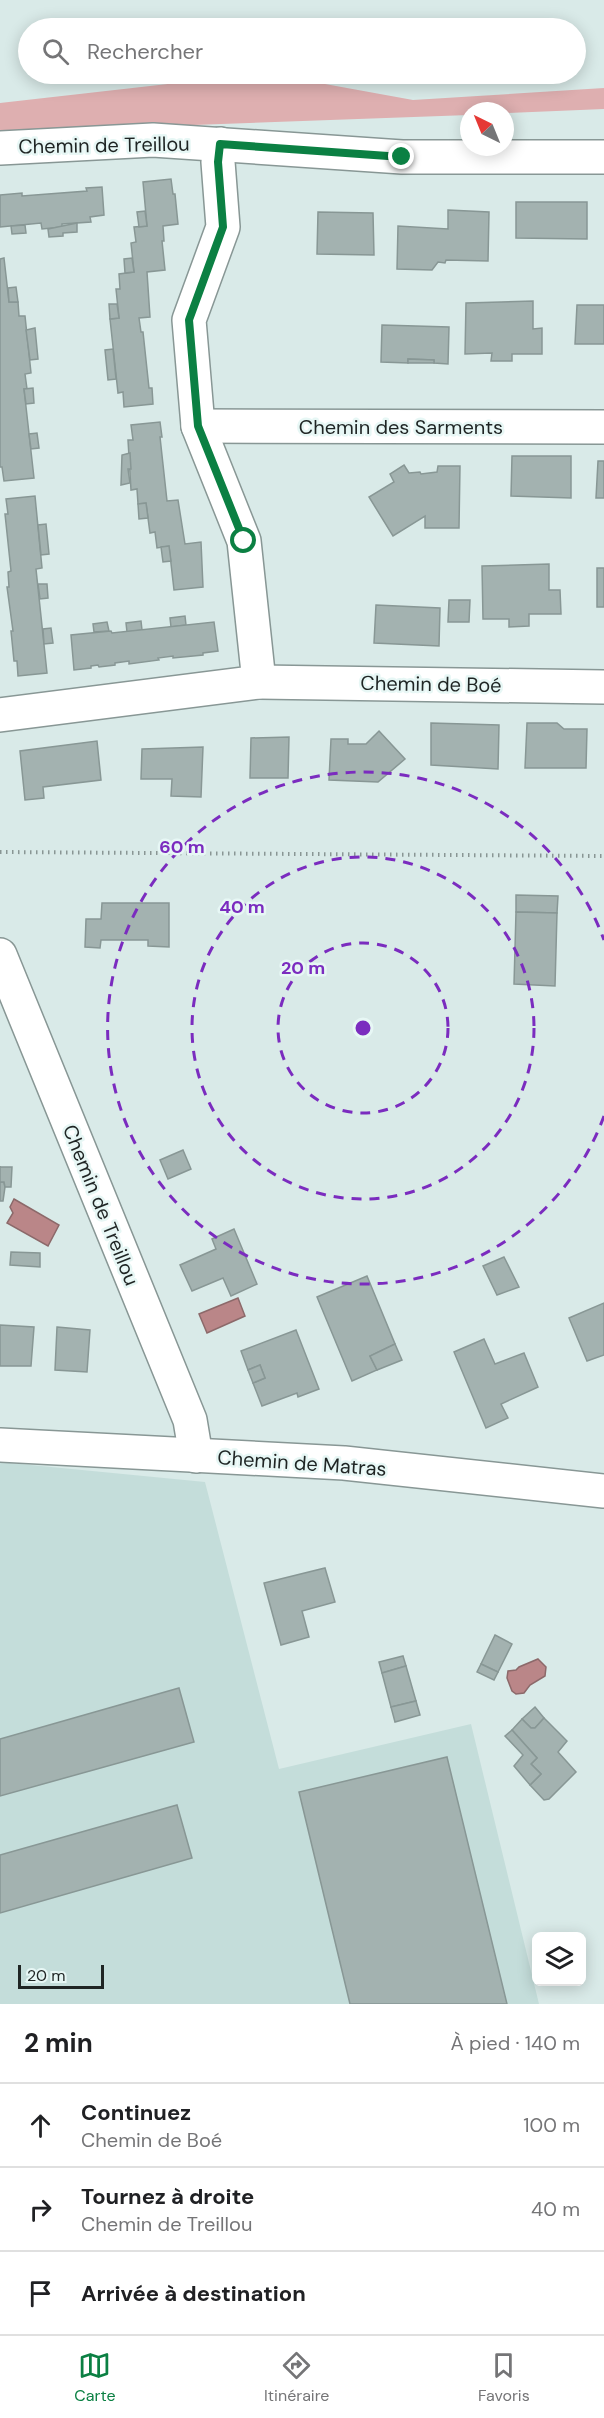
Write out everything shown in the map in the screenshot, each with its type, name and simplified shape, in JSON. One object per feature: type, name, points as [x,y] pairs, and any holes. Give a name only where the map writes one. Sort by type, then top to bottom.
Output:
[{"type":"street","name":"Chemin de Treillou","points":[[0,148],[153,140],[402,157],[604,157]]},
{"type":"street","points":[[220,144],[218,162],[223,227],[189,320],[198,426],[244,541],[259,682]]},
{"type":"street","name":"Chemin des Sarments","points":[[198,426],[604,427]]},
{"type":"street","name":"Chemin de Boé","points":[[0,715],[259,682],[604,687]]},
{"type":"street","name":"Chemin de Treillou","points":[[0,955],[190,1420],[196,1456]]},
{"type":"street","name":"Chemin de Matras","points":[[0,1445],[344,1463],[604,1491]]},
{"type":"path","points":[[0,852],[604,856]]},
{"type":"shaded area","points":[[168,84],[325,84],[413,100],[604,88],[604,109],[514,113],[514,102],[460,102],[460,115],[0,132],[0,103]]},
{"type":"shaded area","points":[[14,1199],[59,1225],[48,1246],[7,1223],[13,1213],[10,1207]]},
{"type":"shaded area","points":[[238,1298],[245,1316],[207,1333],[199,1314]]},
{"type":"shaded area","points":[[0,1462],[205,1482],[279,1769],[471,1724],[532,1975],[532,1986],[535,1986],[539,2004],[0,2004]]},
{"type":"shaded area","points":[[538,1659],[546,1667],[545,1676],[530,1685],[524,1693],[516,1694],[512,1691],[507,1678],[508,1671],[516,1670]]},
{"type":"building","points":[[171,179],[178,224],[163,226],[165,270],[147,272],[150,317],[139,318],[153,404],[124,407],[123,392],[118,393],[110,319],[119,318],[116,289],[120,289],[119,274],[134,272],[131,243],[136,242],[134,227],[147,226],[143,182]]},
{"type":"building","points":[[102,187],[104,215],[90,217],[91,222],[62,224],[62,227],[42,229],[41,223],[0,227],[0,195],[22,193],[22,196],[87,191],[86,188]]},
{"type":"building","points":[[516,202],[587,202],[587,239],[516,238]]},
{"type":"building","points":[[448,210],[489,212],[488,261],[446,260],[445,263],[438,262],[432,270],[397,269],[398,226],[448,229]]},
{"type":"building","points":[[145,211],[147,226],[139,227],[137,212]]},
{"type":"building","points":[[318,212],[373,213],[374,255],[317,254]]},
{"type":"building","points":[[77,223],[77,232],[49,237],[48,229]]},
{"type":"building","points":[[25,225],[26,233],[12,234],[11,226]]},
{"type":"building","points":[[4,258],[9,302],[18,302],[19,316],[25,316],[31,373],[25,374],[27,389],[24,389],[34,478],[4,481],[2,467],[0,467],[0,259]]},
{"type":"building","points":[[132,258],[134,272],[125,273],[124,259]]},
{"type":"building","points":[[16,287],[18,302],[9,302],[8,288]]},
{"type":"building","points":[[533,301],[533,329],[542,328],[542,354],[512,354],[512,361],[491,361],[492,353],[465,354],[466,303]]},
{"type":"building","points":[[109,304],[117,304],[119,318],[110,319]]},
{"type":"building","points":[[577,305],[604,305],[604,344],[575,344]]},
{"type":"building","points":[[382,325],[449,327],[448,364],[434,363],[434,360],[408,359],[408,363],[381,362]]},
{"type":"building","points":[[35,328],[38,359],[30,360],[26,330]]},
{"type":"building","points":[[113,349],[116,379],[108,380],[105,350]]},
{"type":"building","points":[[408,359],[434,360],[434,363],[408,363]]},
{"type":"building","points":[[33,388],[34,403],[26,404],[24,389]]},
{"type":"building","points":[[160,422],[167,501],[178,500],[185,544],[201,542],[203,587],[174,590],[169,546],[157,548],[155,532],[150,533],[146,503],[138,504],[137,489],[131,490],[128,440],[133,440],[131,425]]},
{"type":"building","points":[[37,433],[39,448],[31,449],[29,434]]},
{"type":"building","points":[[130,453],[131,469],[128,469],[130,483],[121,485],[122,455]]},
{"type":"building","points":[[512,456],[571,456],[571,498],[511,496]]},
{"type":"building","points":[[598,461],[604,461],[604,498],[596,498]]},
{"type":"building","points":[[404,465],[409,473],[420,472],[421,474],[437,472],[438,466],[460,466],[459,528],[425,528],[425,516],[393,536],[369,497],[394,482],[390,474]]},
{"type":"building","points":[[35,496],[42,568],[36,569],[47,673],[18,676],[17,661],[14,661],[11,631],[13,631],[7,587],[9,587],[8,572],[11,571],[5,514],[8,514],[6,499]]},
{"type":"building","points":[[146,503],[148,518],[139,519],[138,504]]},
{"type":"building","points":[[46,524],[49,554],[41,555],[38,525]]},
{"type":"building","points":[[169,546],[171,561],[163,562],[161,547]]},
{"type":"building","points":[[549,564],[549,590],[560,590],[561,614],[529,614],[529,626],[509,627],[509,619],[483,619],[482,566]]},
{"type":"building","points":[[597,568],[604,568],[604,607],[597,607]]},
{"type":"building","points":[[38,584],[47,584],[48,598],[40,599]]},
{"type":"building","points":[[449,600],[470,600],[469,622],[448,622]]},
{"type":"building","points":[[376,605],[440,608],[439,646],[374,643]]},
{"type":"building","points":[[185,616],[186,625],[171,627],[170,618]]},
{"type":"building","points":[[141,621],[142,630],[127,632],[126,623]]},
{"type":"building","points":[[107,622],[109,631],[94,632],[93,624]]},
{"type":"building","points":[[214,622],[218,651],[203,653],[203,655],[173,658],[173,656],[129,664],[129,661],[74,670],[71,635]]},
{"type":"building","points":[[51,628],[53,643],[44,644],[43,629]]},
{"type":"building","points":[[431,723],[499,725],[498,769],[431,765]]},
{"type":"building","points":[[527,723],[557,723],[564,729],[587,729],[586,768],[525,768]]},
{"type":"building","points":[[379,731],[405,759],[378,782],[329,780],[331,739],[348,739],[348,744],[366,744]]},
{"type":"building","points":[[289,737],[288,778],[250,778],[251,738]]},
{"type":"building","points":[[97,741],[101,780],[43,787],[44,798],[25,800],[20,751]]},
{"type":"building","points":[[203,747],[201,797],[171,796],[172,779],[141,779],[142,749]]},
{"type":"building","points":[[516,895],[558,896],[557,913],[516,912]]},
{"type":"building","points":[[102,903],[169,903],[169,947],[148,946],[148,940],[101,940],[100,948],[85,947],[86,919],[101,919]]},
{"type":"building","points":[[516,912],[557,913],[555,986],[514,984]]},
{"type":"building","points":[[183,1150],[191,1169],[168,1179],[160,1160]]},
{"type":"building","points":[[0,1167],[12,1167],[11,1187],[5,1187],[4,1182],[0,1182]]},
{"type":"building","points":[[0,1182],[4,1182],[5,1187],[3,1201],[0,1201]]},
{"type":"building","points":[[234,1229],[257,1284],[231,1296],[223,1278],[192,1291],[180,1265],[216,1249],[212,1239]]},
{"type":"building","points":[[11,1252],[40,1253],[40,1267],[10,1265]]},
{"type":"building","points":[[504,1257],[519,1287],[497,1295],[483,1266]]},
{"type":"building","points":[[367,1276],[395,1344],[370,1356],[377,1370],[352,1381],[317,1297]]},
{"type":"building","points":[[604,1303],[604,1355],[587,1361],[569,1318]]},
{"type":"building","points":[[0,1325],[34,1327],[31,1366],[0,1366]]},
{"type":"building","points":[[57,1327],[90,1330],[87,1372],[55,1370]]},
{"type":"building","points":[[296,1330],[319,1389],[298,1397],[297,1393],[262,1406],[253,1383],[265,1378],[260,1365],[248,1370],[241,1351]]},
{"type":"building","points":[[484,1339],[495,1364],[524,1353],[538,1387],[501,1404],[508,1418],[486,1428],[454,1352]]},
{"type":"building","points":[[395,1344],[402,1360],[377,1370],[370,1356]]},
{"type":"building","points":[[260,1365],[265,1378],[253,1383],[248,1370]]},
{"type":"building","points":[[325,1568],[335,1602],[302,1611],[309,1637],[281,1645],[264,1583]]},
{"type":"building","points":[[495,1635],[512,1644],[498,1672],[481,1664]]},
{"type":"building","points":[[403,1656],[406,1666],[382,1673],[379,1662]]},
{"type":"building","points":[[481,1664],[498,1672],[494,1680],[477,1672]]},
{"type":"building","points":[[406,1666],[416,1701],[391,1707],[382,1673]]},
{"type":"building","points":[[179,1688],[194,1742],[0,1796],[0,1739]]},
{"type":"building","points":[[416,1701],[420,1715],[395,1722],[391,1707]]},
{"type":"building","points":[[535,1707],[544,1718],[535,1728],[531,1728],[522,1719]]},
{"type":"building","points":[[544,1718],[567,1741],[558,1752],[576,1772],[549,1799],[544,1800],[530,1785],[541,1774],[531,1764],[537,1758],[512,1730],[522,1719],[531,1728],[535,1728]]},
{"type":"building","points":[[512,1730],[537,1758],[531,1764],[541,1774],[530,1785],[514,1766],[523,1755],[505,1736]]},
{"type":"building","points":[[447,1757],[507,2004],[350,2004],[299,1792]]},
{"type":"building","points":[[177,1805],[192,1858],[0,1913],[0,1855]]},
{"type":"route","points":[[244,541],[198,426],[189,320],[223,227],[218,162],[220,144],[402,157]]}]
